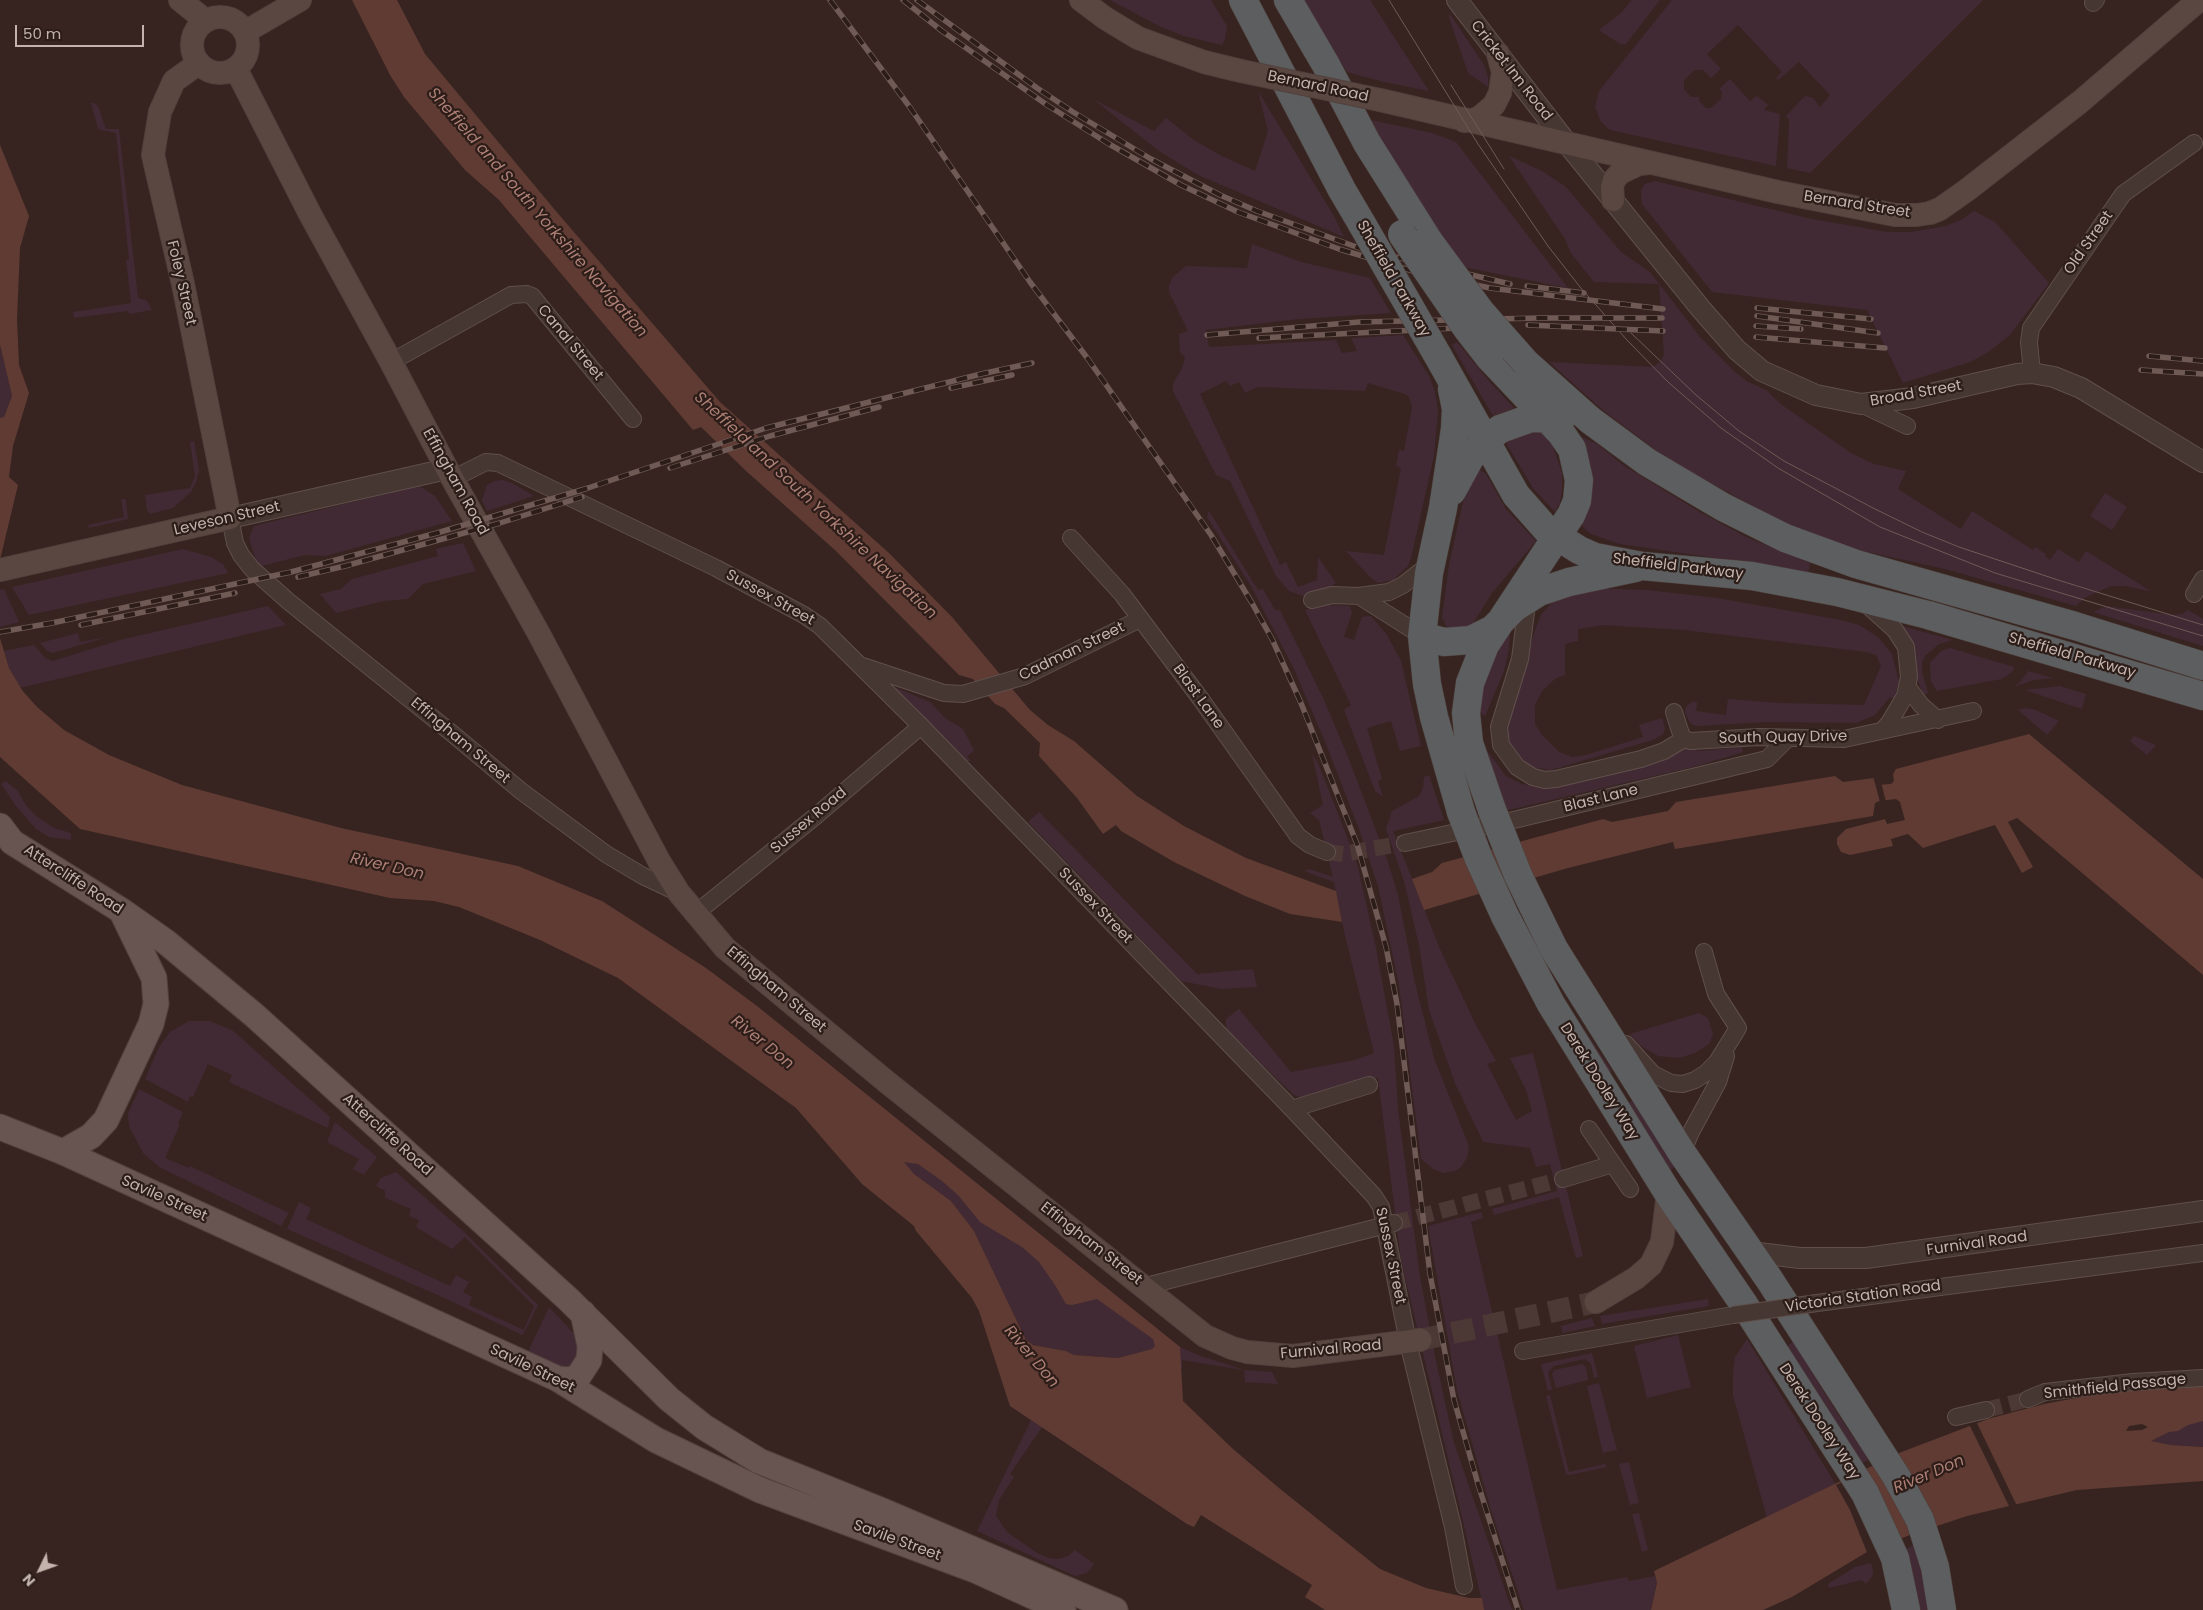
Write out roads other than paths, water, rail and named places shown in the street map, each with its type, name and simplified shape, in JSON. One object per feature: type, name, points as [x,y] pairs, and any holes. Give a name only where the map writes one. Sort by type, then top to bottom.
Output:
[{"type":"highway","name":"Sheffield Parkway","points":[[1243,0],[1342,190],[1516,495],[1546,529],[1557,538],[1595,556],[1642,566],[1752,576],[1928,614],[2203,696]]},
{"type":"highway","points":[[1288,0],[1367,143],[1368,170],[1415,237],[1458,317],[1489,357],[1549,419],[1572,449],[1579,472],[1579,488],[1574,508],[1557,538],[1499,623],[1475,667],[1470,683],[1466,713],[1469,744],[1518,876],[1554,949],[1582,994],[1682,1153],[1750,1252],[1911,1501],[1920,1520],[1935,1567],[1942,1610]]},
{"type":"highway","name":"Sheffield Parkway","points":[[1415,237],[1526,363],[1603,430],[1647,462],[1716,503],[1785,538],[1824,554],[2075,626],[2203,666]]},
{"type":"highway","points":[[1442,363],[1452,387],[1456,409],[1443,508]]},
{"type":"highway","points":[[1443,508],[1470,458],[1485,441],[1511,424],[1531,418],[1576,420],[1603,430]]},
{"type":"highway","name":"Derek Dooley Way","points":[[1443,508],[1431,563],[1422,636],[1427,684],[1434,718],[1461,812],[1478,859],[1504,916],[1550,1004],[1668,1193],[1727,1279],[1850,1468],[1874,1510],[1895,1558],[1906,1610]]},
{"type":"highway","points":[[1422,636],[1437,641],[1453,643],[1479,637],[1499,623],[1514,608],[1539,592],[1569,582],[1642,566]]},
{"type":"main road","points":[[180,0],[206,21]]},
{"type":"main road","points":[[245,32],[300,0]]},
{"type":"main road","name":"Bernard Road","points":[[1081,0],[1105,18],[1138,38],[1204,62],[1380,100],[1464,121],[1566,142]]},
{"type":"main road","name":"Bernard Street","points":[[1566,142],[1778,192],[1907,216],[1930,213],[1967,190],[2072,108],[2156,39],[2199,0]]},
{"type":"main road","points":[[226,18],[237,23],[245,32],[248,47],[246,56],[236,69],[218,73],[208,70],[199,63],[195,56],[193,39],[197,30],[206,21],[226,18]]},
{"type":"main road","points":[[1464,121],[1480,117],[1494,105],[1500,93],[1502,72],[1498,54]]},
{"type":"main road","name":"Foley Street","points":[[199,63],[174,81],[160,112],[153,155],[183,284],[230,518]]},
{"type":"main road","name":"Effingham Road","points":[[236,69],[310,214],[450,474],[539,634],[659,861],[679,893]]},
{"type":"main road","points":[[1614,200],[1612,187],[1614,180],[1620,173],[1639,164],[1655,163]]},
{"type":"main road","name":"Leveson Street","points":[[3,569],[230,518]]},
{"type":"main road","name":"Attercliffe Road","points":[[4,835],[122,911],[166,942],[254,1015],[583,1313],[678,1407],[724,1441],[759,1461]]},
{"type":"main road","name":"Effingham Street","points":[[679,893],[695,914],[738,960],[1142,1287]]},
{"type":"main road","points":[[63,1152],[91,1136],[106,1120],[151,1024],[156,1004],[154,978],[122,911]]},
{"type":"main road","name":"Savile Street","points":[[0,1127],[63,1152],[558,1379],[656,1440],[760,1490],[949,1560],[1062,1610]]},
{"type":"main road","points":[[1596,1302],[1636,1278],[1651,1264],[1662,1242],[1668,1193]]},
{"type":"main road","name":"Furnival Road","points":[[1142,1287],[1205,1336],[1232,1348],[1247,1352],[1293,1356],[1414,1341]]},
{"type":"main road","points":[[558,1379],[569,1380],[578,1376],[589,1360],[590,1346],[583,1313]]},
{"type":"main road","name":"Savile Street","points":[[759,1461],[884,1511],[1115,1610]]},
{"type":"street","name":"Cricket Inn Road","points":[[1457,0],[1566,142]]},
{"type":"street","name":"Broad Street","points":[[1566,142],[1701,309],[1744,356],[1771,376],[1805,391],[1827,398],[1861,404],[1913,398],[2017,374],[2032,373],[2054,377],[2081,388],[2203,462]]},
{"type":"street","name":"Old Street","points":[[2032,373],[2029,342],[2035,322],[2123,194],[2194,143]]},
{"type":"street","name":"Canal Street","points":[[391,362],[511,295],[527,294],[532,296],[633,419]]},
{"type":"street","points":[[1861,404],[1908,426]]},
{"type":"street","name":"Sussex Street","points":[[450,474],[486,462],[498,463],[716,568],[804,615],[820,626],[921,726],[1377,1199],[1389,1225],[1464,1586]]},
{"type":"street","name":"Leveson Street","points":[[230,518],[450,474]]},
{"type":"street","name":"Effingham Street","points":[[230,518],[235,543],[241,555],[252,569],[288,601],[447,729],[520,791],[606,854],[679,893]]},
{"type":"street","name":"Blast Lane","points":[[1071,538],[1122,594],[1200,698],[1294,832],[1310,845],[1327,852]]},
{"type":"street","points":[[1542,561],[1533,579],[1527,599],[1520,659],[1500,727],[1501,745],[1517,767],[1533,777],[1545,780],[1556,779],[1641,759],[1664,751],[1684,739],[1676,725],[1674,712]]},
{"type":"street","points":[[1312,600],[1341,594],[1359,596],[1389,592],[1403,585],[1431,563]]},
{"type":"street","points":[[2194,594],[2203,579]]},
{"type":"street","points":[[1359,596],[1422,636]]},
{"type":"street","points":[[1859,598],[1887,621],[1906,647],[1909,668],[1907,686],[1898,708],[1882,731]]},
{"type":"street","name":"Cadman Street","points":[[860,665],[944,693],[959,695],[1026,676],[1140,618]]},
{"type":"street","points":[[1907,686],[1921,705],[1938,720]]},
{"type":"street","name":"South Quay Drive","points":[[1684,739],[1691,741],[1759,737],[1844,739],[1974,711]]},
{"type":"street","name":"Sussex Road","points":[[695,914],[817,815],[921,726]]},
{"type":"street","name":"Blast Lane","points":[[1405,843],[1518,819],[1767,759],[1788,738]]},
{"type":"street","points":[[1582,994],[1652,1074],[1666,1082],[1683,1084],[1700,1078],[1711,1068],[1738,1028],[1716,994],[1704,952]]},
{"type":"street","points":[[1682,1153],[1718,1082],[1729,1044]]},
{"type":"street","points":[[1292,1109],[1369,1085]]},
{"type":"street","points":[[1589,1129],[1630,1189]]},
{"type":"street","points":[[1563,1179],[1613,1164]]},
{"type":"street","name":"Furnival Road","points":[[1750,1252],[1800,1258],[1866,1258],[2203,1211]]},
{"type":"street","name":"Effingham Street","points":[[1142,1287],[1389,1225]]},
{"type":"street","name":"Victoria Station Road","points":[[1524,1351],[1733,1315],[2203,1252]]},
{"type":"street","name":"Smithfield Passage","points":[[2028,1399],[2045,1392],[2133,1382],[2203,1378]]},
{"type":"street","points":[[1956,1417],[1986,1410]]},
{"type":"water","name":"Sheffield and South Yorkshire Navigation","points":[[352,0],[397,0],[425,54],[555,210],[720,402],[889,553],[952,617],[1030,710],[1048,725],[1074,741],[1137,796],[1184,826],[1246,858],[1336,891],[1342,922],[1290,914],[1245,896],[1174,862],[1121,831],[1116,825],[1103,834],[1077,798],[1039,756],[1040,743],[1004,708],[995,704],[973,679],[959,675],[836,551],[745,470],[701,427],[693,430],[499,200],[465,170],[404,97],[390,75]]},
{"type":"water","points":[[0,145],[29,216],[20,248],[17,319],[19,365],[29,393],[13,446],[9,477],[18,485],[0,560],[0,418],[4,417],[12,396],[0,345]]},
{"type":"water","name":"River Don","points":[[0,638],[9,668],[22,690],[37,707],[64,730],[109,755],[182,785],[341,828],[518,866],[602,901],[706,968],[757,1006],[1180,1347],[1183,1401],[1233,1449],[1279,1488],[1380,1569],[1426,1588],[1469,1598],[1482,1598],[1484,1610],[1325,1610],[1305,1597],[1312,1585],[1201,1515],[1194,1527],[1187,1524],[1010,1406],[979,1311],[972,1298],[916,1231],[914,1226],[862,1184],[796,1108],[618,978],[540,940],[459,907],[434,901],[390,898],[80,829],[0,757]],"holes":[[[904,1162],[918,1164],[958,1195],[980,1222],[1022,1247],[1039,1262],[1066,1304],[1072,1305],[1097,1299],[1153,1339],[1155,1346],[1152,1349],[1118,1358],[1074,1355],[1066,1351],[1033,1345],[1026,1340],[974,1231],[951,1201],[914,1174]]]},
{"type":"water","points":[[2029,734],[2203,879],[2203,975],[2017,818],[2008,822],[2033,867],[2022,873],[1995,825],[1923,848],[1908,834],[1891,839],[1893,846],[1850,855],[1841,852],[1837,844],[1837,838],[1846,829],[1885,819],[1887,824],[1905,820],[1900,802],[1896,799],[1875,803],[1873,816],[1675,849],[1673,842],[1568,868],[1424,910],[1412,879],[1432,872],[1442,863],[1603,819],[1612,822],[1668,811],[1676,802],[1835,776],[1843,782],[1874,778],[1876,785],[1891,784],[1894,781],[1893,774],[1896,769]]},
{"type":"water","name":"River Don","points":[[2167,1387],[2203,1387],[2203,1421],[2188,1425],[2178,1431],[2169,1432],[2151,1441],[2171,1445],[2203,1447],[2203,1481],[2077,1490],[1967,1516],[1867,1552],[1792,1597],[1763,1610],[1651,1610],[1657,1583],[1654,1571],[1899,1453],[1988,1419],[2044,1404],[2092,1395]],"holes":[[[2142,1424],[2148,1427],[2142,1430],[2126,1431],[2129,1426]]]},
{"type":"tunnel","points":[[1327,852],[1343,854],[1405,843]]},
{"type":"tunnel","points":[[1394,1223],[1563,1179]]},
{"type":"tunnel","points":[[1420,1340],[1596,1302]]},
{"type":"tunnel","points":[[1986,1410],[2028,1399]]},
{"type":"tram line","points":[[1389,0],[1478,144],[1548,246],[1580,287],[1626,339],[1668,382],[1721,428],[1778,468],[1880,527],[1995,573],[2203,636]]},
{"type":"tram line","points":[[1451,85],[1504,169]]},
{"type":"tram line","points":[[1631,333],[1696,395],[1739,431],[1784,461],[1873,508],[1922,532],[1959,547],[2203,625]]},
{"type":"railway","points":[[830,0],[909,106],[1030,282],[1088,359],[1211,535],[1272,639],[1301,703],[1357,844],[1386,947],[1397,1004],[1430,1274],[1454,1400],[1478,1484],[1518,1610]]},
{"type":"railway","points":[[903,0],[942,31],[1047,105],[1109,144],[1181,185],[1238,212],[1339,249],[1423,274],[1490,288],[1663,309]]},
{"type":"railway","points":[[917,0],[1073,112],[1151,159],[1220,195],[1257,211],[1362,249],[1510,284]]},
{"type":"railway","points":[[1527,286],[1584,293]]},
{"type":"railway","points":[[1757,308],[1871,319]]},
{"type":"railway","points":[[1757,316],[1878,333]]},
{"type":"railway","points":[[1207,335],[1359,322],[1539,318],[1662,318]]},
{"type":"railway","points":[[1528,325],[1663,331]]},
{"type":"railway","points":[[1259,338],[1496,326]]},
{"type":"railway","points":[[1756,326],[1801,329]]},
{"type":"railway","points":[[1756,337],[1885,348]]},
{"type":"railway","points":[[2149,356],[2203,361]]},
{"type":"railway","points":[[0,632],[52,623],[291,572],[437,533],[588,488],[766,428],[1032,363]]},
{"type":"railway","points":[[2141,370],[2203,374]]},
{"type":"railway","points":[[951,388],[1012,375]]},
{"type":"railway","points":[[670,468],[770,436],[879,407]]},
{"type":"railway","points":[[298,577],[345,566],[500,523],[582,497]]},
{"type":"railway","points":[[81,625],[235,593]]}]
